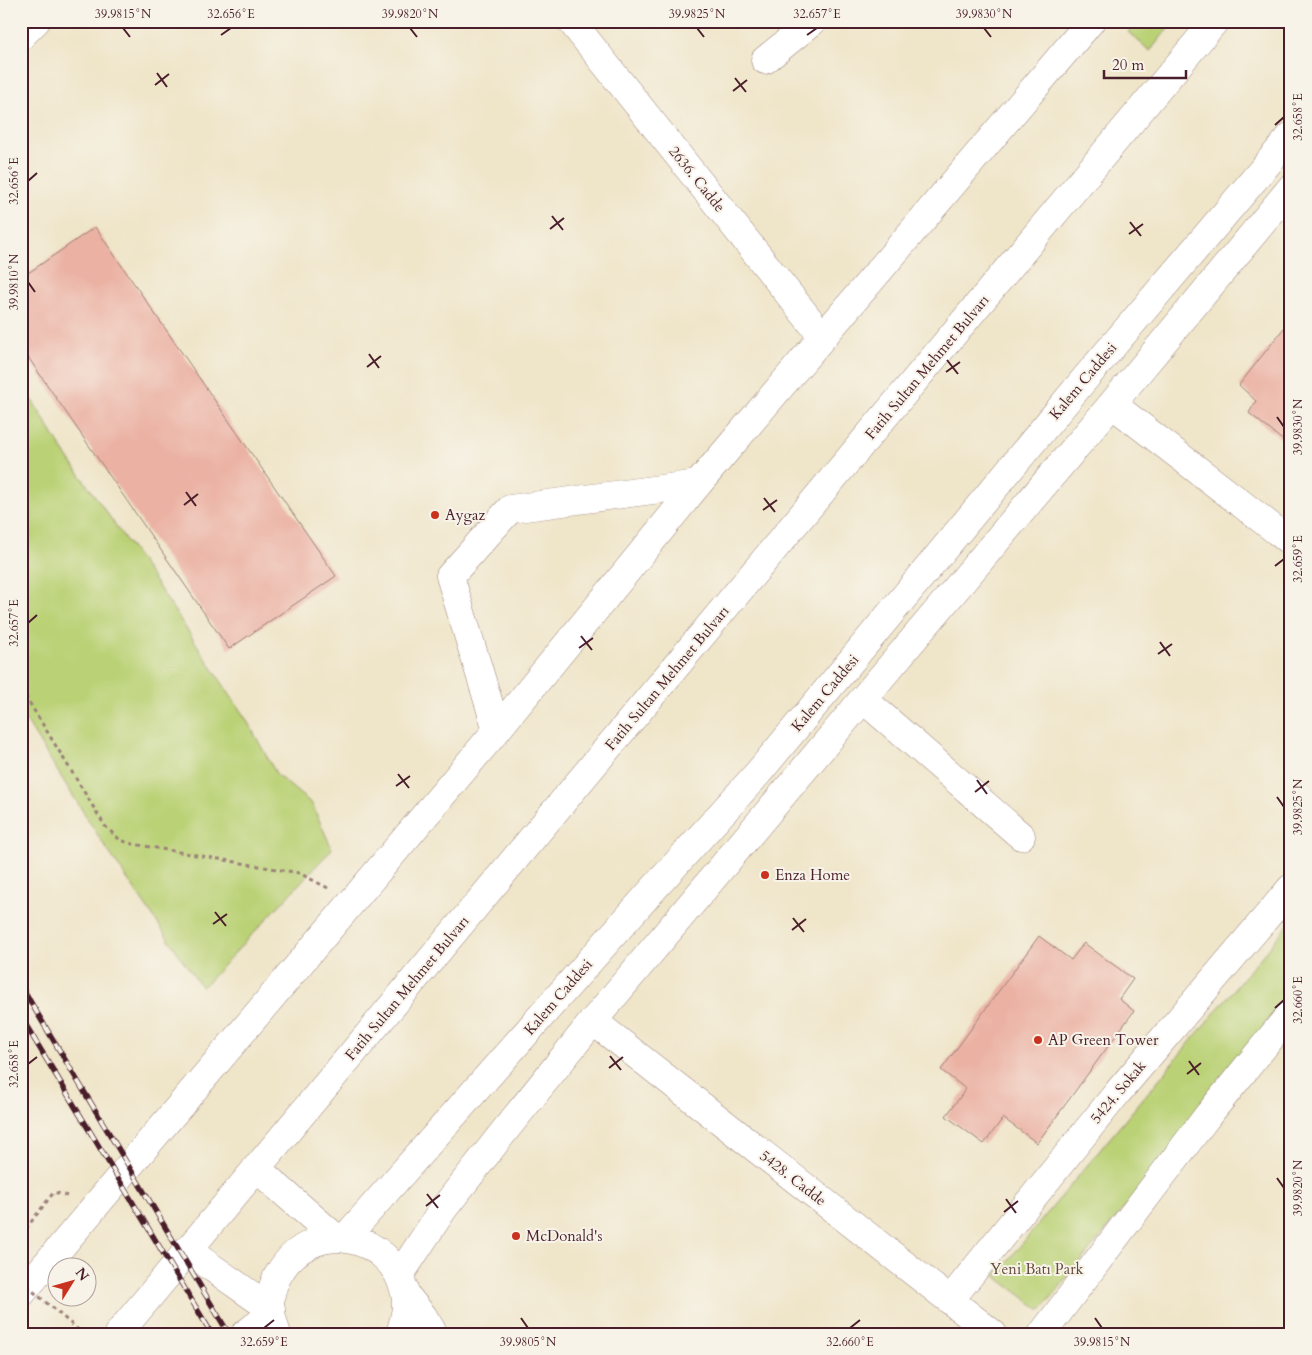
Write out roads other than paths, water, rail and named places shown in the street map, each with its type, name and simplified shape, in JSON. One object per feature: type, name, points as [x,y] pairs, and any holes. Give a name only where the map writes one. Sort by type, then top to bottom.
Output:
[{"type":"main road","points":[[21,36],[36,21]]},
{"type":"main road","name":"2636. Cadde","points":[[571,21],[823,337]]},
{"type":"main road","points":[[765,60],[813,21]]},
{"type":"main road","points":[[21,1294],[497,730],[698,484],[1091,21]]},
{"type":"main road","name":"Fatih Sultan Mehmet Bulvarı","points":[[118,1334],[1215,21]]},
{"type":"main road","name":"Kalem Caddesi","points":[[340,1238],[759,772],[1076,389],[1291,136]]},
{"type":"main road","points":[[400,1334],[406,1314],[402,1285],[444,1208],[593,1021],[1112,404],[1291,188]]},
{"type":"main road","points":[[1112,404],[1291,542]]},
{"type":"main road","points":[[497,730],[450,576],[510,509],[698,484]]},
{"type":"main road","points":[[863,699],[1022,836]]},
{"type":"main road","name":"5424. Sokak","points":[[950,1300],[1118,1092],[1291,888]]},
{"type":"main road","points":[[1042,1334],[1209,1114],[1291,1013]]},
{"type":"main road","name":"5428. Cadde","points":[[593,1021],[993,1334]]},
{"type":"main road","points":[[256,1168],[340,1238]]},
{"type":"main road","points":[[273,1319],[270,1299],[275,1280],[285,1264],[299,1250],[317,1241],[340,1238],[358,1241],[371,1246],[392,1264],[402,1285],[434,1334]]},
{"type":"main road","points":[[187,1250],[273,1319]]},
{"type":"main road","points":[[244,1334],[273,1319]]},
{"type":"railway","points":[[21,986],[229,1334]]},
{"type":"railway","points":[[21,1017],[212,1334]]},
{"type":"place","name":"Aygaz","points":[[435,515]]},
{"type":"place","name":"Enza Home","points":[[765,875]]},
{"type":"place","name":"AP Green Tower","points":[[1038,1040]]},
{"type":"place","name":"McDonald's","points":[[516,1236]]},
{"type":"park label","name":"Yeni Batı Park","points":[[1037,1269]]}]
